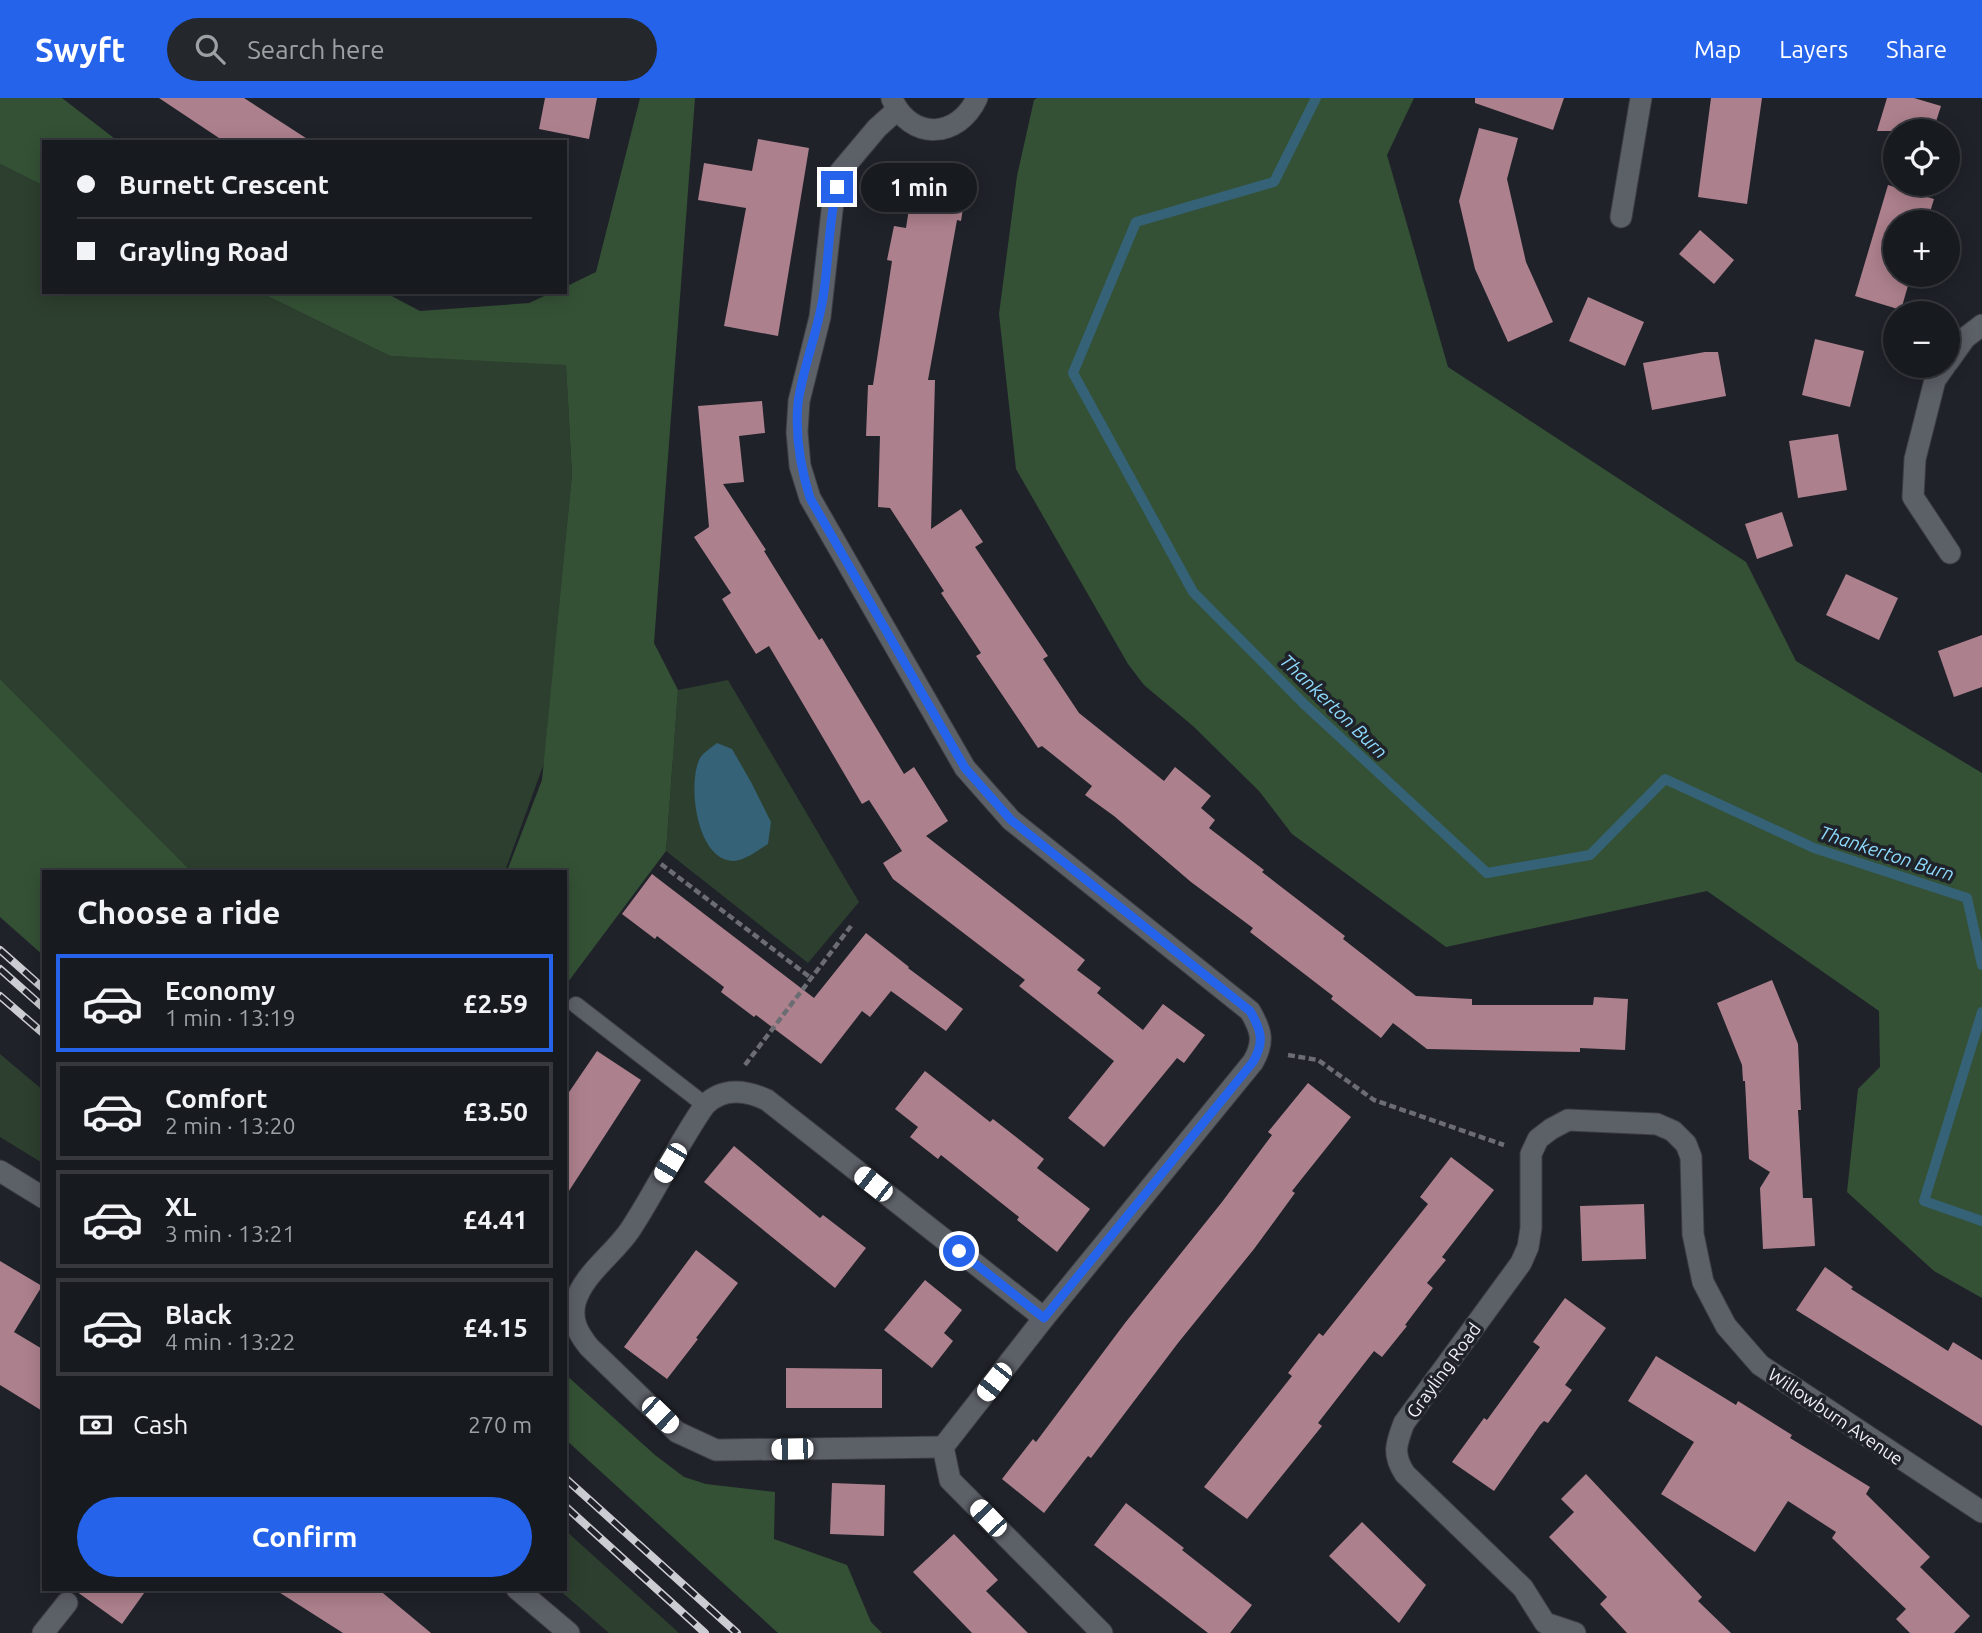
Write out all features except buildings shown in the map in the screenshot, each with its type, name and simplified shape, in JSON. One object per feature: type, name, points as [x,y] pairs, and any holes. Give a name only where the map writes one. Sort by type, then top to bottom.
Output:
[{"type":"street","points":[[943,1447],[1260,1050],[1260,1029],[1250,1011],[1011,820],[965,768],[810,498],[800,466],[797,432],[799,401],[820,317],[833,201],[840,172],[894,104],[907,120],[934,130],[961,122],[971,111],[977,98]]},
{"type":"street","points":[[1621,217],[1640,98]]},
{"type":"street","points":[[1960,345],[1982,325]]},
{"type":"street","points":[[1936,378],[1915,459],[1913,497],[1950,553]]},
{"type":"street","points":[[943,1447],[716,1450],[677,1432],[577,1333],[573,1318],[575,1302],[584,1284],[629,1233],[705,1105],[713,1097],[734,1091],[767,1100],[1044,1318]]},
{"type":"street","name":"Willowburn Avenue","points":[[1531,1154],[1538,1139],[1567,1120],[1657,1124],[1673,1131],[1686,1144],[1691,1157],[1693,1234],[1703,1282],[1726,1326],[1760,1365],[1982,1512]]},
{"type":"street","name":"Grayling Road","points":[[1531,1154],[1531,1228],[1528,1247],[1521,1263],[1404,1423],[1397,1440],[1396,1460],[1405,1474],[1523,1588],[1540,1628],[1575,1633]]},
{"type":"street","points":[[0,1171],[42,1197]]},
{"type":"street","points":[[943,1447],[950,1480],[1102,1633]]},
{"type":"street","points":[[519,1591],[569,1633]]},
{"type":"street","points":[[43,1633],[67,1603]]},
{"type":"lane","points":[[576,1004],[705,1105]]},
{"type":"path","points":[[661,864],[811,978]]},
{"type":"path","points":[[744,1092],[745,1064],[850,926]]},
{"type":"path","points":[[1260,1050],[1318,1060],[1374,1100],[1531,1154]]},
{"type":"green space","points":[[0,98],[62,98],[116,140],[42,140],[42,185],[0,164]]},
{"type":"green space","points":[[640,98],[695,98],[654,643],[678,690],[666,851],[567,983],[567,870],[507,870],[542,780],[572,474],[566,365],[390,356],[263,294],[388,294],[420,311],[529,303],[549,294],[567,294],[567,286],[596,272]]},
{"type":"green space","points":[[1414,98],[1387,155],[1448,367],[1746,562],[1796,661],[1982,773],[1982,1298],[1934,1271],[1847,1192],[1858,1089],[1880,1067],[1879,1011],[1707,891],[1446,947],[1292,834],[1259,791],[1193,726],[1144,685],[1128,664],[1016,469],[999,314],[1017,176],[1034,100]]},
{"type":"green space","points":[[0,164],[42,185],[42,294],[263,294],[390,356],[566,364],[572,474],[544,763],[505,870],[190,870],[0,679]]},
{"type":"green space","points":[[0,679],[190,870],[42,870],[42,954],[0,917]]},
{"type":"green space","points":[[728,680],[859,902],[808,963],[666,851],[678,690]]},
{"type":"green space","points":[[0,1054],[42,1089],[42,1163],[0,1137]]},
{"type":"green space","points":[[567,1376],[655,1455],[684,1477],[706,1484],[775,1492],[774,1539],[847,1565],[871,1622],[882,1633],[778,1633],[567,1441]]},
{"type":"green space","points":[[567,1532],[679,1633],[609,1633],[560,1591],[567,1591]]},
{"type":"water","points":[[717,743],[732,749],[771,822],[768,844],[747,857],[734,861],[721,858],[711,848],[703,835],[695,802],[694,785],[700,758]]},
{"type":"waterway","name":"Thankerton Burn","points":[[1316,98],[1274,182],[1136,222],[1073,373],[1193,592],[1303,703],[1487,873],[1590,855],[1665,779],[1814,848],[1967,898],[1982,965]]},
{"type":"waterway","name":"Thankerton Burn","points":[[1982,1012],[1924,1201],[1982,1221]]},
{"type":"railway","points":[[0,950],[42,987]]},
{"type":"railway","points":[[0,969],[42,1006]]},
{"type":"railway","points":[[0,996],[42,1032]]},
{"type":"railway","points":[[567,1480],[737,1633]]},
{"type":"railway","points":[[567,1508],[705,1633]]},
{"type":"route","points":[[837,187],[828,234],[826,280],[820,317],[808,356],[799,401],[797,432],[800,466],[810,498],[965,768],[1011,820],[1250,1011],[1260,1029],[1260,1050],[1253,1062],[1044,1318],[959,1251]]}]
